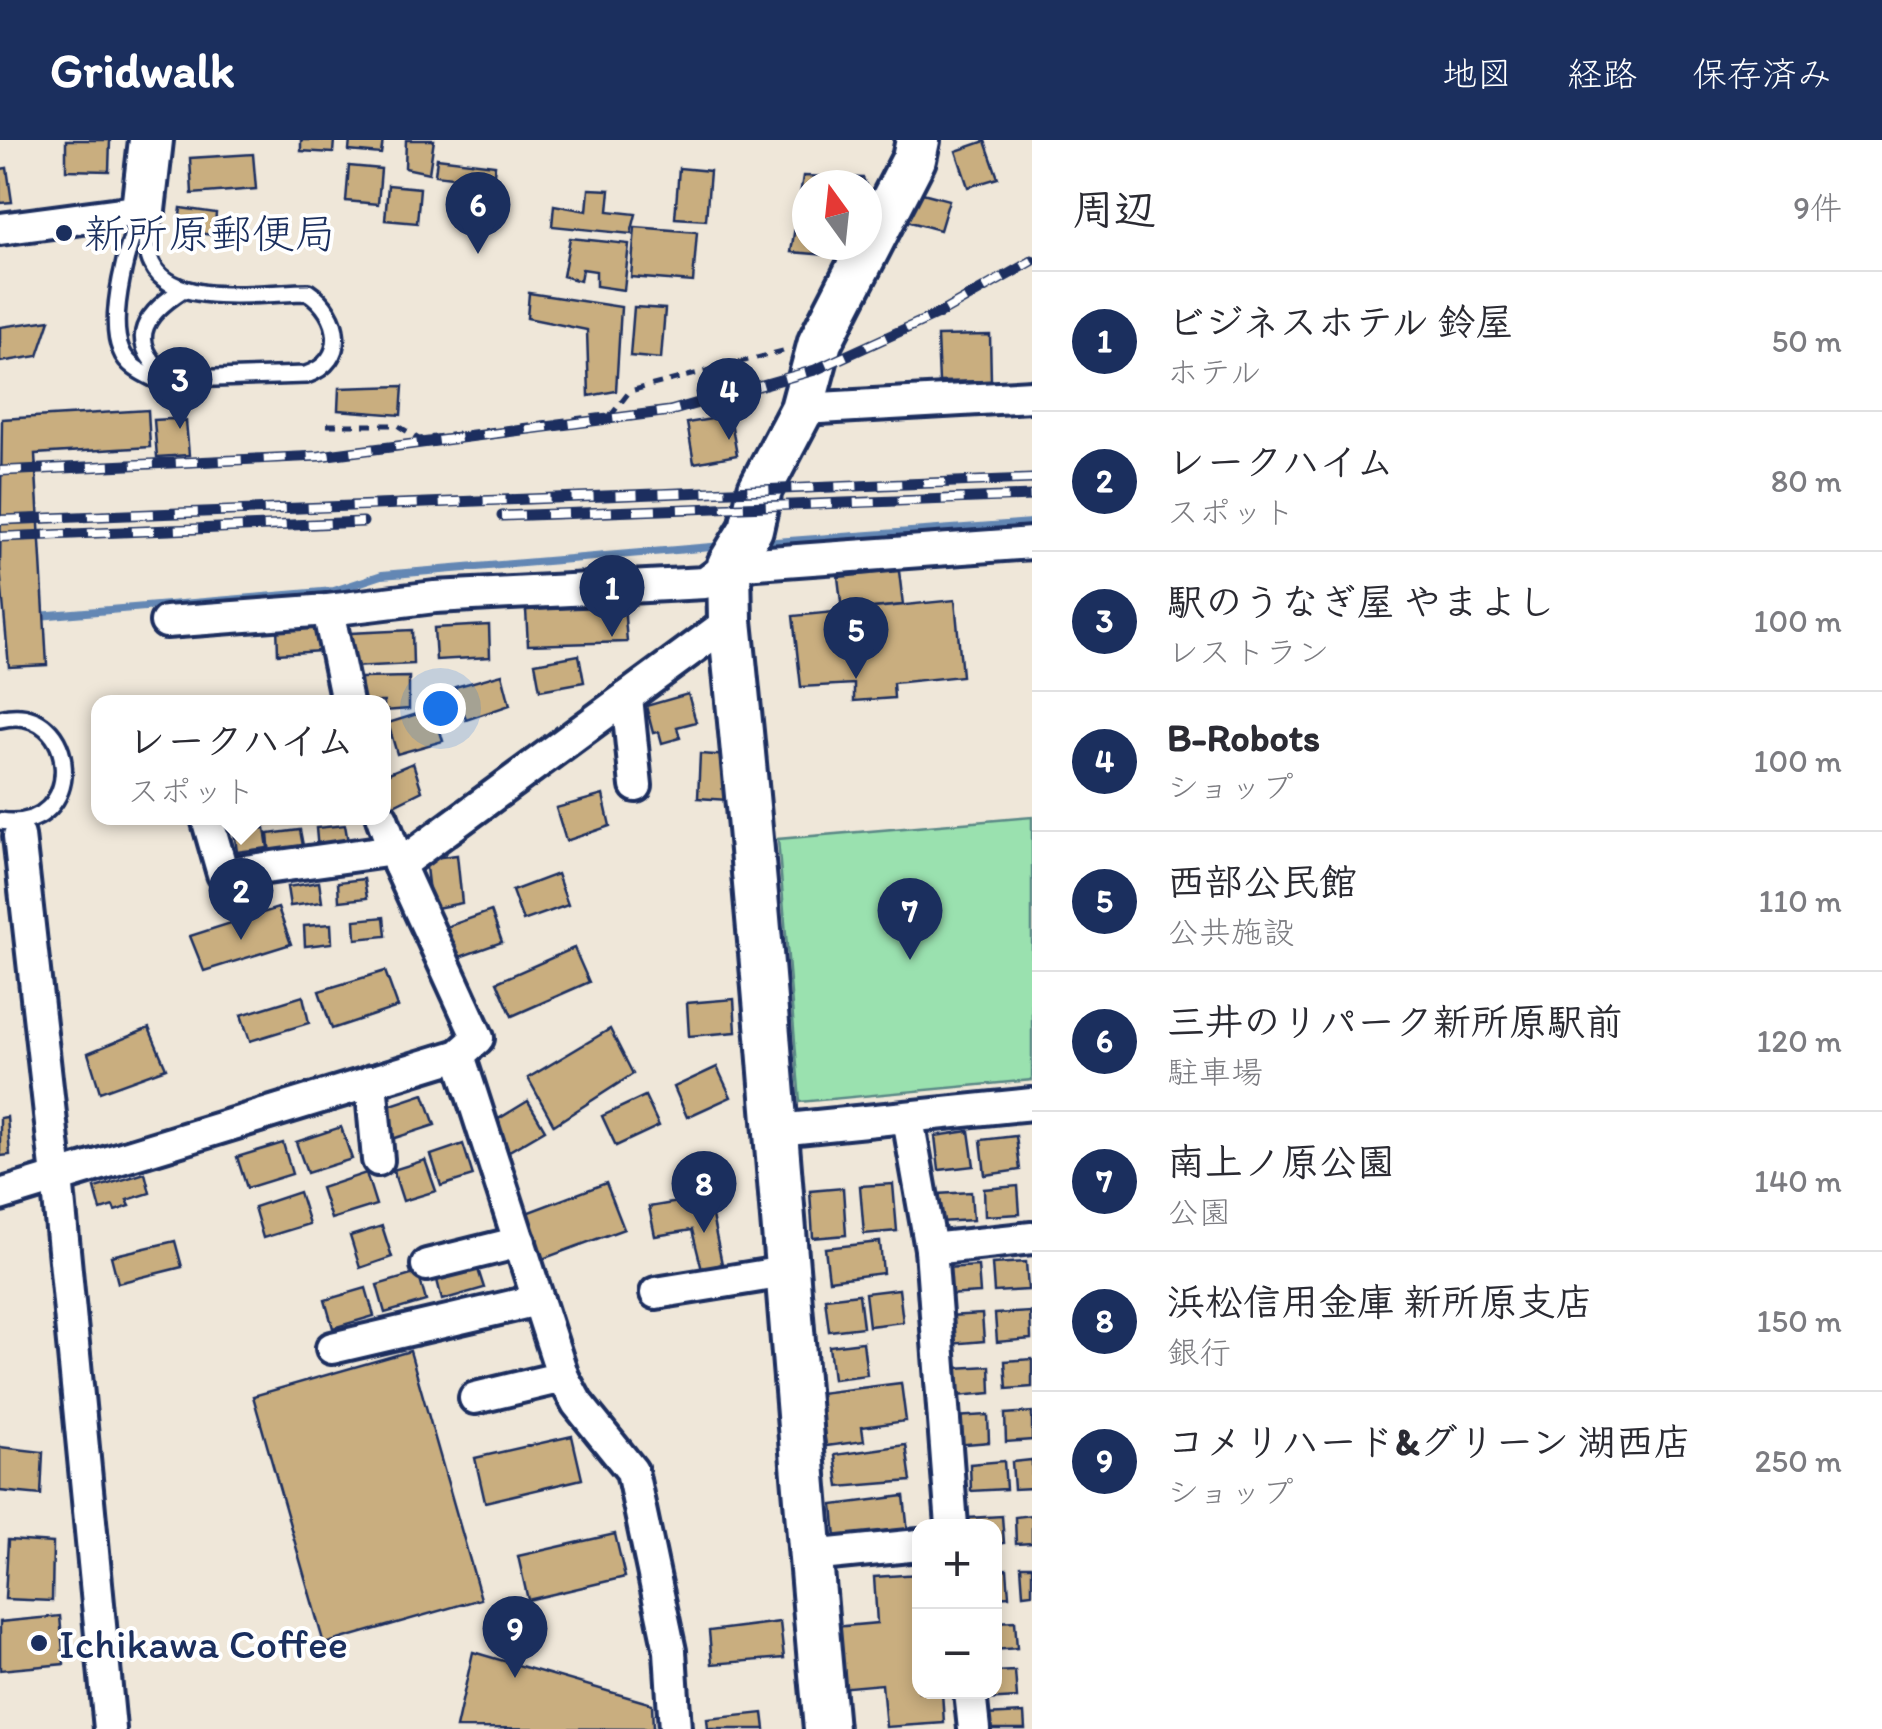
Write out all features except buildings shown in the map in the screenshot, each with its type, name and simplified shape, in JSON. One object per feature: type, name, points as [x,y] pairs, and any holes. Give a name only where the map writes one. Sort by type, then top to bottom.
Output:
[{"type":"street","points":[[0,229],[143,210],[151,140]]},
{"type":"street","points":[[826,1729],[785,1272],[778,1130],[730,621],[737,552],[760,489],[802,409],[820,342],[914,159],[918,140]]},
{"type":"street","points":[[802,409],[1032,396]]},
{"type":"street","points":[[166,622],[328,610],[435,597],[705,582],[737,552],[1032,543]]},
{"type":"street","points":[[328,610],[346,695]]},
{"type":"street","points":[[209,825],[223,874],[396,858],[730,621]]},
{"type":"street","points":[[627,697],[636,786]]},
{"type":"street","points":[[12,824],[58,1177],[110,1729]]},
{"type":"street","points":[[0,1196],[459,1055],[478,1038],[384,825]]},
{"type":"street","points":[[459,1055],[563,1376],[577,1402],[632,1471],[670,1651],[675,1729]]},
{"type":"street","points":[[370,1081],[378,1160]]},
{"type":"street","points":[[778,1130],[1032,1104]]},
{"type":"street","points":[[908,1118],[931,1248],[951,1519]]},
{"type":"street","points":[[931,1248],[1032,1238]]},
{"type":"street","points":[[427,1265],[520,1242]]},
{"type":"street","points":[[656,1293],[785,1272]]},
{"type":"street","points":[[332,1348],[538,1300]]},
{"type":"street","points":[[475,1398],[563,1376]]},
{"type":"street","points":[[810,1556],[912,1546]]},
{"type":"street","points":[[971,1699],[974,1729]]},
{"type":"lane","points":[[143,210],[151,264],[166,282],[189,294],[308,292],[322,301],[333,320],[334,357],[326,368],[306,375],[171,380],[157,380],[137,370],[122,354],[116,334],[128,239],[143,210]]},
{"type":"lane","points":[[171,380],[151,363],[144,343],[144,321],[155,307],[182,290]]},
{"type":"lane","points":[[0,719],[25,718],[41,725],[62,751],[63,784],[56,800],[12,824]]},
{"type":"path","points":[[327,426],[396,426],[419,439],[612,414],[630,391],[820,342]]},
{"type":"green space","points":[[1032,817],[1032,1080],[800,1102],[778,839]]},
{"type":"waterway","points":[[762,543],[1032,523]]},
{"type":"waterway","points":[[38,616],[334,591],[382,575],[723,546]]},
{"type":"railway","points":[[0,471],[320,456],[670,411],[815,370],[940,313],[1032,261]]},
{"type":"railway","points":[[0,520],[1032,479]]},
{"type":"railway","points":[[502,516],[1032,496]]},
{"type":"railway","points":[[0,537],[363,522]]},
{"type":"place","name":"新所原郵便局","points":[[64,233]]},
{"type":"place","name":"三井のリパーク新所原駅前","points":[[478,254]]},
{"type":"place","name":"駅のうなぎ屋 やまよし","points":[[180,429]]},
{"type":"place","name":"B-Robots","points":[[729,440]]},
{"type":"place","name":"ビジネスホテル 鈴屋","points":[[612,637]]},
{"type":"place","name":"西部公民館","points":[[856,679]]},
{"type":"place","name":"レークハイム","points":[[241,940]]},
{"type":"place","name":"南上ノ原公園","points":[[910,960]]},
{"type":"place","name":"浜松信用金庫 新所原支店","points":[[704,1233]]},
{"type":"place","name":"Ichikawa Coffee","points":[[39,1643]]},
{"type":"place","name":"コメリハード&グリーン 湖西店","points":[[515,1678]]}]
